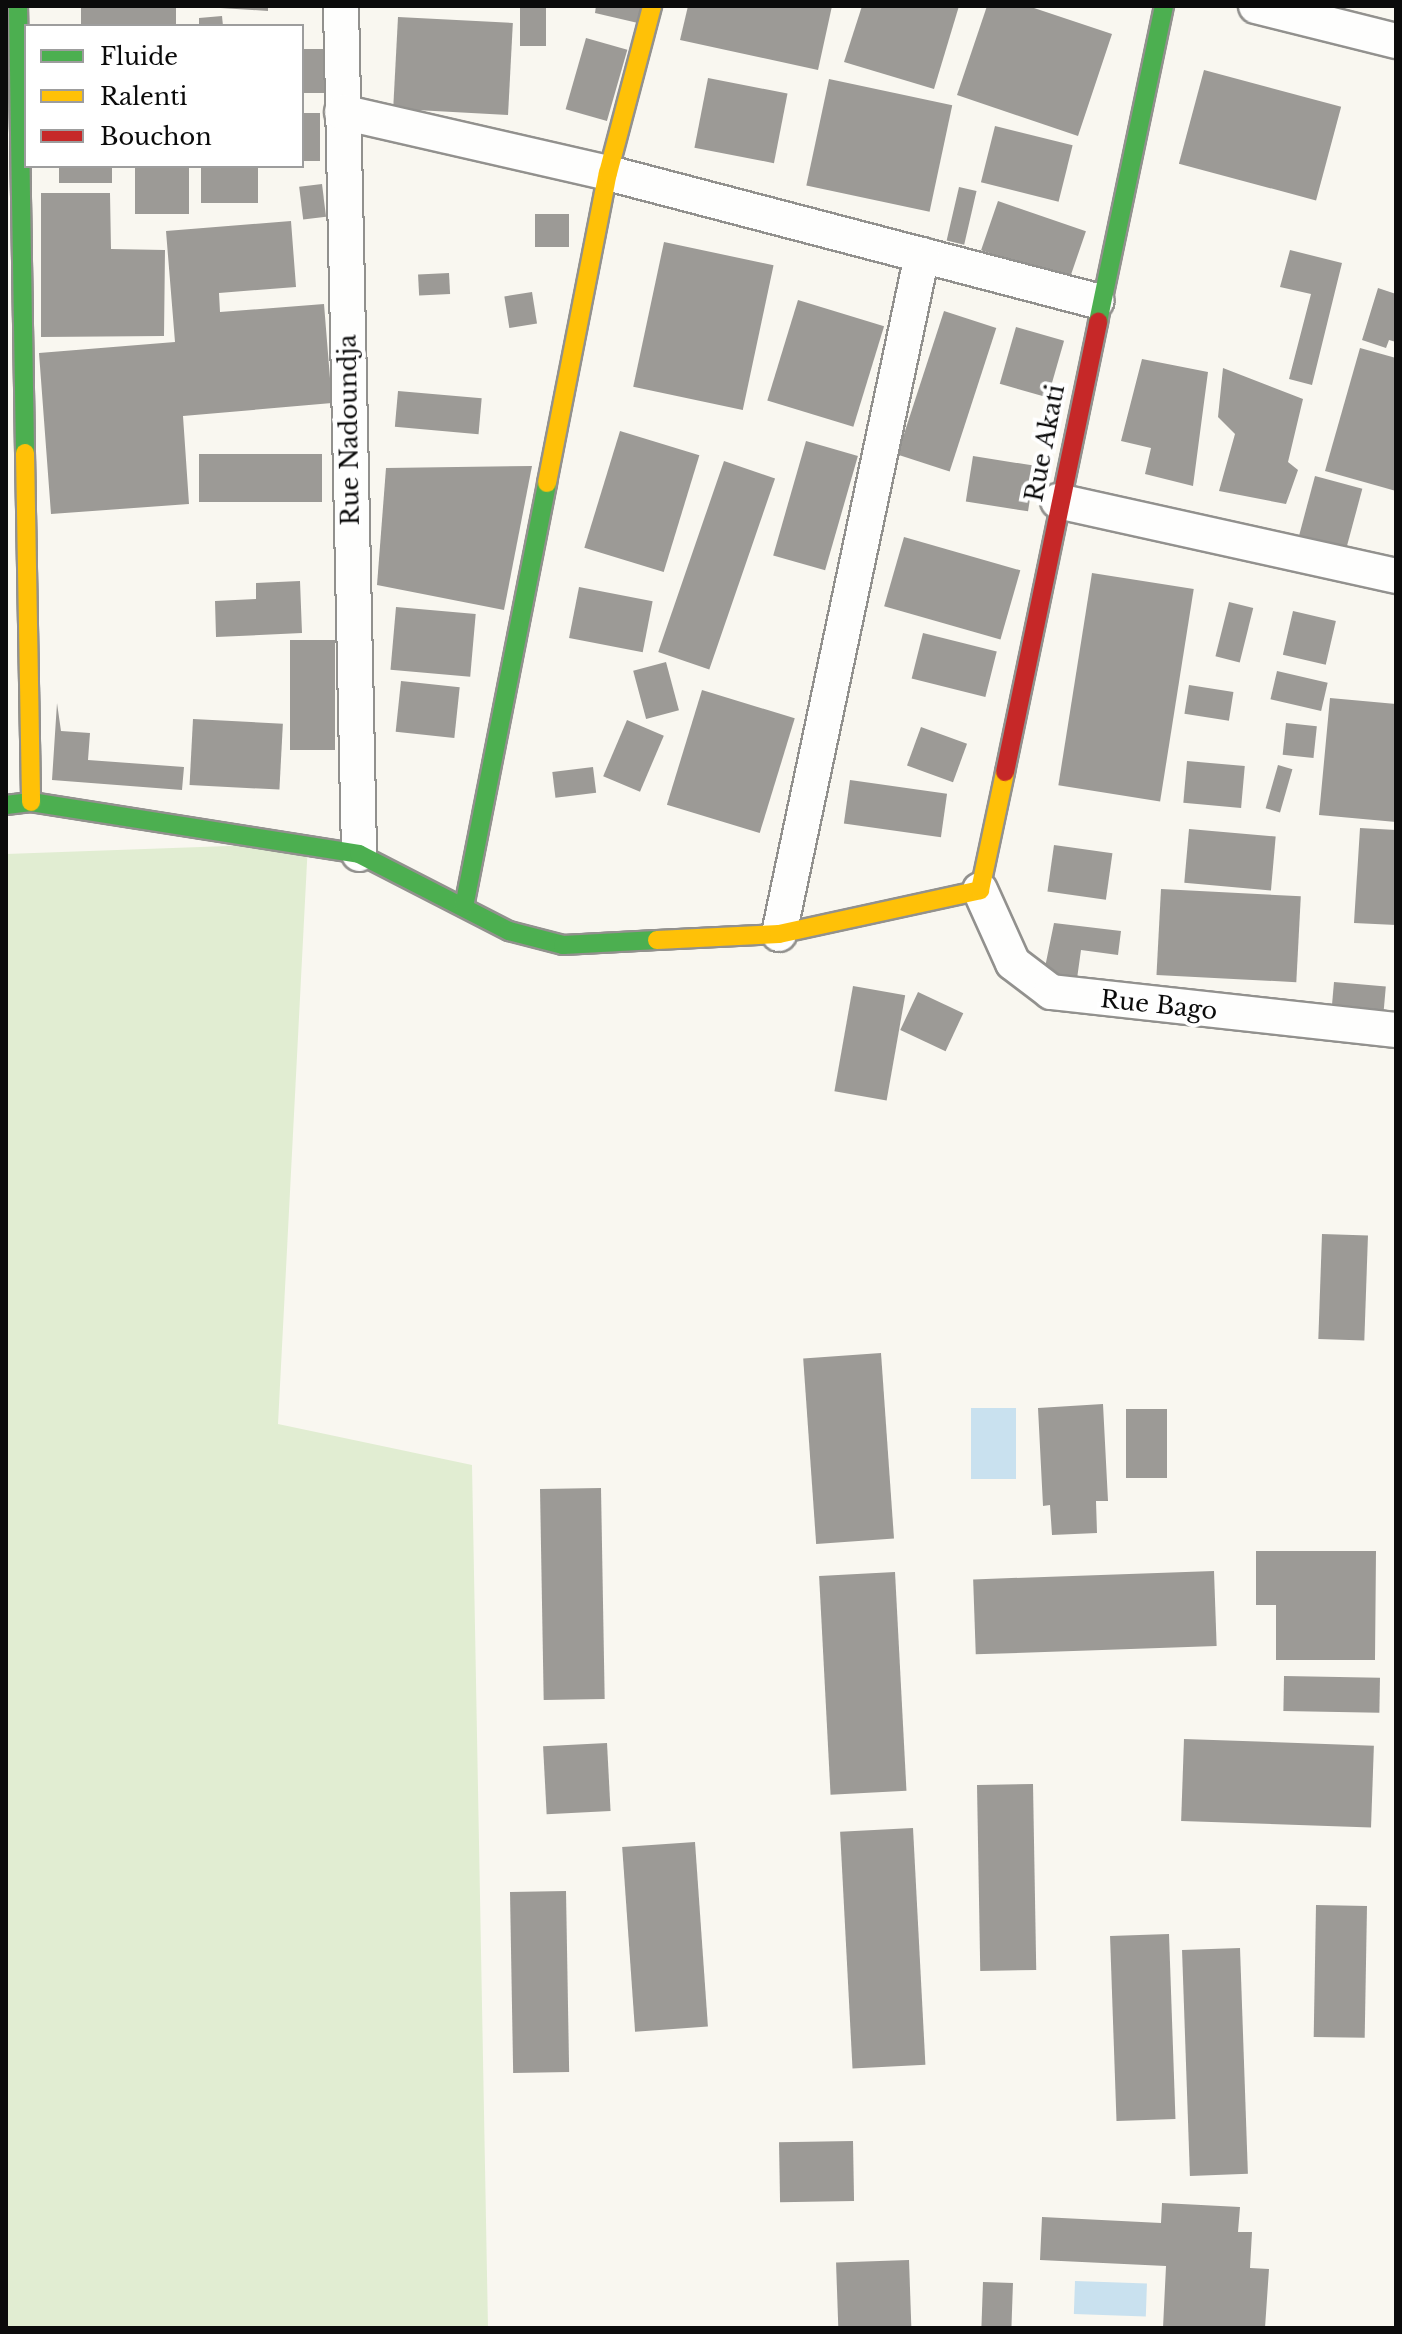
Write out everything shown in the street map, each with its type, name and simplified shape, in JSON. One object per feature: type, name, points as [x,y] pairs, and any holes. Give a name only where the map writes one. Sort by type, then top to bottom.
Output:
[{"type":"street","points":[[18,6],[31,802]]},
{"type":"street","name":"Rue Nadoundja","points":[[341,6],[359,854]]},
{"type":"street","points":[[464,907],[608,173],[652,6]]},
{"type":"street","name":"Rue Akati","points":[[980,890],[1097,301],[1164,6]]},
{"type":"street","points":[[1256,6],[1396,41]]},
{"type":"street","points":[[342,112],[608,173],[1097,301]]},
{"type":"street","points":[[779,934],[922,255]]},
{"type":"street","points":[[1058,501],[1396,576]]},
{"type":"street","points":[[6,805],[31,802],[359,854],[509,931],[563,945],[779,934],[980,890]]},
{"type":"street","name":"Rue Bago","points":[[980,890],[1013,963],[1029,982],[1051,992],[1396,1030]]},
{"type":"green space","points":[[308,843],[278,1424],[472,1465],[488,2328],[6,2328],[6,854]]},
{"type":"water","points":[[971,1408],[1016,1408],[1016,1479],[971,1479]]},
{"type":"water","points":[[1075,2281],[1147,2284],[1146,2316],[1074,2314]]},
{"type":"building","points":[[81,6],[176,6],[176,24],[81,24]]},
{"type":"building","points":[[189,6],[268,6],[268,11]]},
{"type":"building","points":[[520,6],[546,6],[546,46],[520,46]]},
{"type":"building","points":[[596,6],[643,6],[638,23],[595,13]]},
{"type":"building","points":[[688,6],[832,6],[818,70],[680,40]]},
{"type":"building","points":[[862,6],[959,6],[934,89],[844,62]]},
{"type":"building","points":[[987,6],[1028,6],[1112,34],[1078,136],[957,95]]},
{"type":"building","points":[[222,16],[223,24],[199,24],[199,18]]},
{"type":"building","points":[[398,17],[513,23],[508,115],[393,109]]},
{"type":"building","points":[[586,38],[627,50],[607,121],[566,109]]},
{"type":"building","points":[[304,49],[324,49],[324,93],[304,93]]},
{"type":"building","points":[[1204,70],[1341,107],[1316,200],[1179,164]]},
{"type":"building","points":[[708,78],[788,93],[774,163],[694,148]]},
{"type":"building","points":[[829,79],[952,105],[930,212],[806,186]]},
{"type":"building","points":[[304,113],[320,113],[320,161],[304,161]]},
{"type":"building","points":[[995,126],[1073,145],[1059,202],[981,182]]},
{"type":"building","points":[[59,168],[112,168],[112,183],[59,183]]},
{"type":"building","points":[[135,168],[189,168],[189,214],[135,214]]},
{"type":"building","points":[[201,168],[258,168],[258,203],[201,203]]},
{"type":"building","points":[[322,184],[326,217],[303,220],[299,187]]},
{"type":"building","points":[[959,187],[977,191],[964,245],[947,241]]},
{"type":"building","points":[[41,193],[110,193],[111,249],[165,250],[164,336],[41,337]]},
{"type":"building","points":[[998,201],[1086,231],[1069,280],[981,250]]},
{"type":"building","points":[[535,214],[569,214],[569,247],[535,247]]},
{"type":"building","points":[[291,221],[296,287],[219,293],[220,312],[324,304],[332,403],[183,416],[189,504],[51,514],[39,353],[175,342],[166,231]]},
{"type":"building","points":[[664,242],[774,265],[743,410],[633,387]]},
{"type":"building","points":[[1290,250],[1342,263],[1312,385],[1289,379],[1311,294],[1280,287]]},
{"type":"building","points":[[449,273],[450,294],[419,296],[418,275]]},
{"type":"building","points":[[1378,288],[1396,294],[1396,342],[1389,340],[1386,348],[1362,340]]},
{"type":"building","points":[[532,292],[537,324],[509,328],[504,296]]},
{"type":"building","points":[[798,300],[884,326],[853,427],[767,400]]},
{"type":"building","points":[[944,311],[996,328],[950,472],[897,455]]},
{"type":"building","points":[[1016,327],[1064,341],[1048,397],[1000,384]]},
{"type":"building","points":[[1360,348],[1396,358],[1396,491],[1325,471]]},
{"type":"building","points":[[1142,359],[1208,372],[1193,486],[1145,474],[1151,448],[1121,441]]},
{"type":"building","points":[[1223,368],[1303,399],[1288,462],[1298,470],[1286,504],[1219,491],[1235,434],[1218,417]]},
{"type":"building","points":[[398,391],[482,398],[479,434],[395,427]]},
{"type":"building","points":[[620,431],[699,455],[664,572],[584,548]]},
{"type":"building","points":[[806,441],[858,456],[825,570],[773,555]]},
{"type":"building","points":[[199,454],[322,454],[322,502],[199,502]]},
{"type":"building","points":[[973,456],[1035,466],[1028,511],[966,501]]},
{"type":"building","points":[[724,461],[775,479],[709,670],[658,652]]},
{"type":"building","points":[[532,466],[504,610],[377,585],[386,468]]},
{"type":"building","points":[[1315,476],[1362,489],[1346,549],[1299,536]]},
{"type":"building","points":[[904,537],[1020,570],[1000,640],[884,606]]},
{"type":"building","points":[[1092,573],[1194,589],[1160,801],[1058,785]]},
{"type":"building","points":[[300,581],[302,633],[216,637],[215,601],[256,599],[256,583]]},
{"type":"building","points":[[579,587],[653,601],[643,652],[569,638]]},
{"type":"building","points":[[1229,602],[1253,608],[1240,662],[1215,656]]},
{"type":"building","points":[[396,607],[476,614],[470,677],[391,670]]},
{"type":"building","points":[[1293,611],[1336,621],[1326,665],[1283,655]]},
{"type":"building","points":[[923,633],[997,651],[985,697],[912,679]]},
{"type":"building","points":[[290,640],[335,640],[335,750],[290,750]]},
{"type":"building","points":[[666,662],[679,710],[646,719],[633,671]]},
{"type":"building","points":[[1277,671],[1328,683],[1321,711],[1270,699]]},
{"type":"building","points":[[401,681],[460,687],[454,738],[396,732]]},
{"type":"building","points":[[1189,685],[1233,692],[1229,721],[1184,714]]},
{"type":"building","points":[[702,690],[795,718],[760,833],[667,805]]},
{"type":"building","points":[[1330,698],[1396,704],[1396,822],[1319,815]]},
{"type":"building","points":[[57,703],[61,731],[90,733],[88,760],[184,767],[182,790],[52,780]]},
{"type":"building","points":[[193,719],[283,724],[279,790],[190,785]]},
{"type":"building","points":[[627,720],[664,736],[640,792],[603,776]]},
{"type":"building","points":[[1286,723],[1317,726],[1313,758],[1283,755]]},
{"type":"building","points":[[921,727],[967,744],[953,782],[907,766]]},
{"type":"building","points":[[1187,761],[1245,766],[1241,808],[1183,803]]},
{"type":"building","points":[[1278,765],[1292,769],[1280,812],[1266,808]]},
{"type":"building","points":[[593,767],[596,793],[555,798],[552,772]]},
{"type":"building","points":[[850,780],[947,794],[941,837],[844,824]]},
{"type":"building","points":[[1360,828],[1396,830],[1396,925],[1354,923]]},
{"type":"building","points":[[1189,829],[1276,837],[1271,890],[1184,883]]},
{"type":"building","points":[[1054,845],[1112,853],[1106,900],[1047,892]]},
{"type":"building","points":[[1161,889],[1301,896],[1296,982],[1156,975]]},
{"type":"building","points":[[1054,923],[1121,931],[1118,955],[1081,950],[1076,986],[1042,982]]},
{"type":"building","points":[[1334,982],[1386,987],[1384,1010],[1332,1006]]},
{"type":"building","points":[[853,986],[905,995],[887,1101],[834,1091]]},
{"type":"building","points":[[918,992],[963,1013],[946,1051],[900,1030]]},
{"type":"building","points":[[1322,1234],[1368,1236],[1364,1341],[1318,1339]]},
{"type":"building","points":[[881,1353],[894,1539],[816,1544],[803,1358]]},
{"type":"building","points":[[1103,1404],[1108,1501],[1096,1501],[1097,1533],[1052,1535],[1050,1505],[1043,1506],[1038,1408]]},
{"type":"building","points":[[1126,1409],[1167,1409],[1167,1478],[1126,1478]]},
{"type":"building","points":[[601,1488],[605,1699],[544,1700],[540,1489]]},
{"type":"building","points":[[1256,1551],[1376,1551],[1375,1660],[1276,1660],[1276,1605],[1256,1605]]},
{"type":"building","points":[[1214,1571],[1217,1646],[976,1654],[973,1579]]},
{"type":"building","points":[[895,1572],[906,1791],[831,1795],[819,1576]]},
{"type":"building","points":[[1284,1676],[1380,1678],[1379,1713],[1283,1711]]},
{"type":"building","points":[[1184,1739],[1374,1746],[1371,1828],[1181,1821]]},
{"type":"building","points":[[607,1743],[611,1811],[547,1814],[543,1746]]},
{"type":"building","points":[[1033,1784],[1036,1970],[980,1971],[977,1785]]},
{"type":"building","points":[[913,1828],[925,2065],[853,2068],[840,1832]]},
{"type":"building","points":[[695,1842],[708,2027],[635,2032],[622,1847]]},
{"type":"building","points":[[566,1891],[569,2072],[513,2073],[510,1892]]},
{"type":"building","points":[[1316,1905],[1367,1906],[1365,2038],[1314,2037]]},
{"type":"building","points":[[1169,1934],[1175,2119],[1116,2121],[1110,1936]]},
{"type":"building","points":[[1240,1948],[1248,2174],[1190,2176],[1182,1950]]},
{"type":"building","points":[[853,2141],[854,2201],[780,2202],[779,2142]]},
{"type":"building","points":[[1162,2203],[1240,2207],[1238,2232],[1252,2232],[1250,2268],[1269,2269],[1265,2328],[1163,2328],[1166,2266],[1040,2260],[1042,2217],[1161,2223]]},
{"type":"building","points":[[909,2260],[911,2328],[838,2328],[836,2263]]},
{"type":"building","points":[[983,2282],[1013,2283],[1011,2328],[981,2328]]},
{"type":"traffic: fast","points":[[18,6],[25,453]]},
{"type":"traffic: fast","points":[[1098,322],[1164,6]]},
{"type":"traffic: fast","points":[[464,907],[547,483]]},
{"type":"traffic: fast","points":[[6,805],[31,802],[359,854],[509,931],[563,945],[657,940]]},
{"type":"traffic: slow","points":[[547,483],[608,173],[652,6]]},
{"type":"traffic: slow","points":[[25,453],[31,802]]},
{"type":"traffic: slow","points":[[657,940],[779,934],[980,890],[1005,772]]},
{"type":"traffic: jam","points":[[1005,772],[1098,322]]}]
